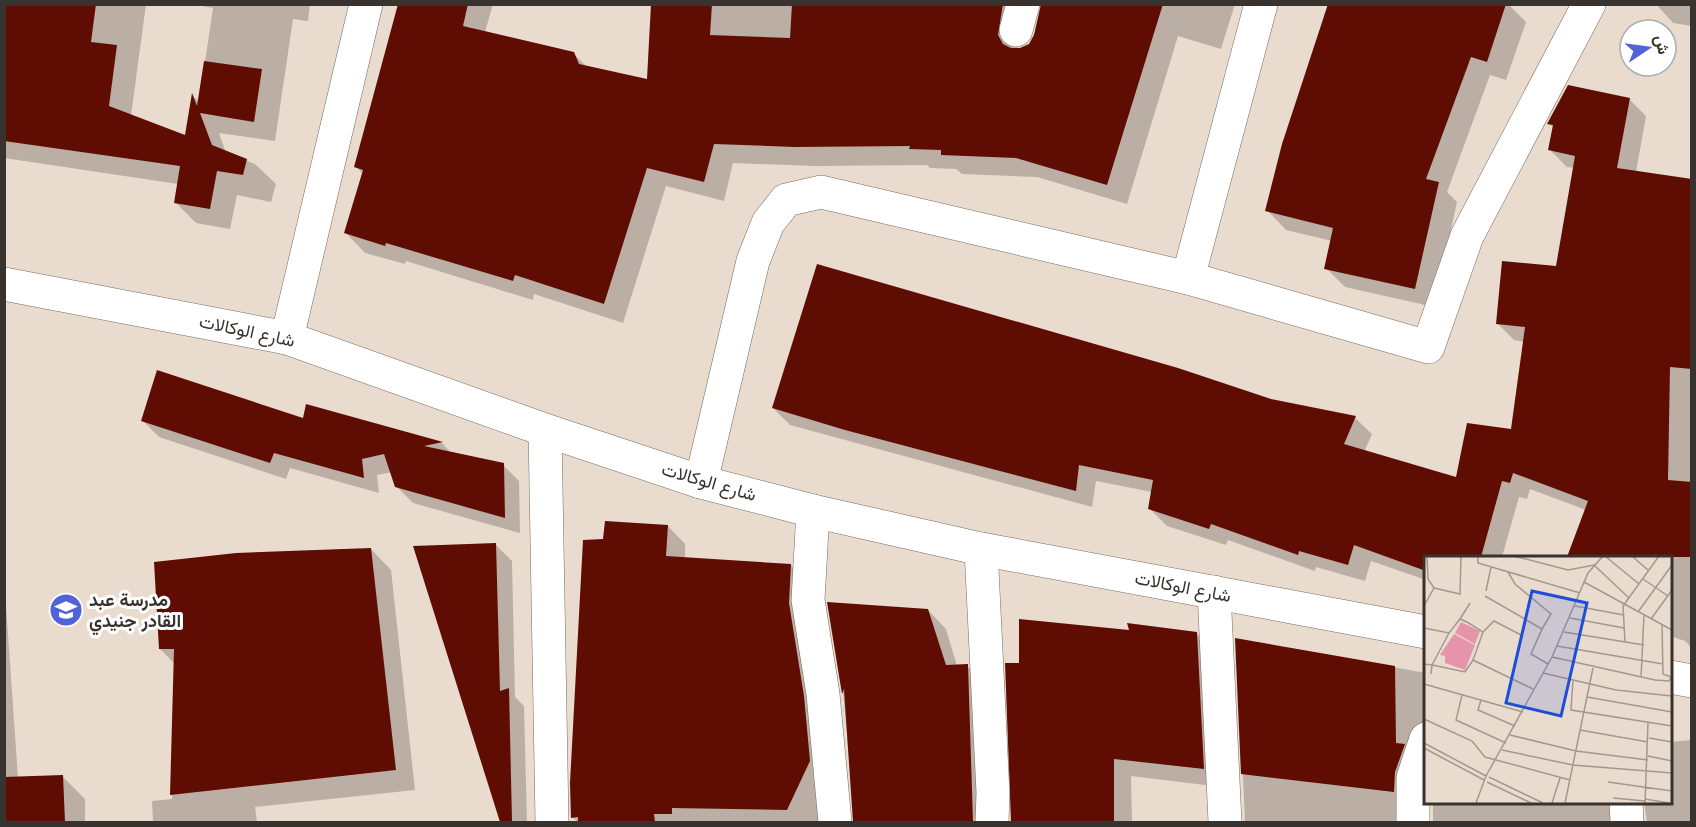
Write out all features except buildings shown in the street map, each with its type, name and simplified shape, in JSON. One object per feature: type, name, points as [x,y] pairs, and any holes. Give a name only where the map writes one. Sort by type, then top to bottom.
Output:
[{"type":"street","points":[[287,338],[366,4]]},
{"type":"street","points":[[1188,278],[1261,4]]},
{"type":"street","points":[[701,482],[753,261],[768,223],[786,200],[821,192],[1188,278],[1428,347],[1467,236],[1589,4]]},
{"type":"street","name":"شارع الوكالات","points":[[4,284],[287,338],[545,430],[701,482],[813,511],[981,549],[1424,632]]},
{"type":"street","points":[[545,430],[552,822]]},
{"type":"street","points":[[813,511],[808,600],[824,694],[835,793],[835,822]]},
{"type":"street","points":[[981,549],[993,793],[992,822]]},
{"type":"street","points":[[1214,592],[1225,822]]},
{"type":"street","points":[[1672,677],[1692,681]]},
{"type":"street","points":[[1413,822],[1413,778],[1424,745]]},
{"type":"street","points":[[1626,803],[1627,822]]},
{"type":"place","name":"مدرسة عبد القادر جنيدي","points":[[66,610]]}]
